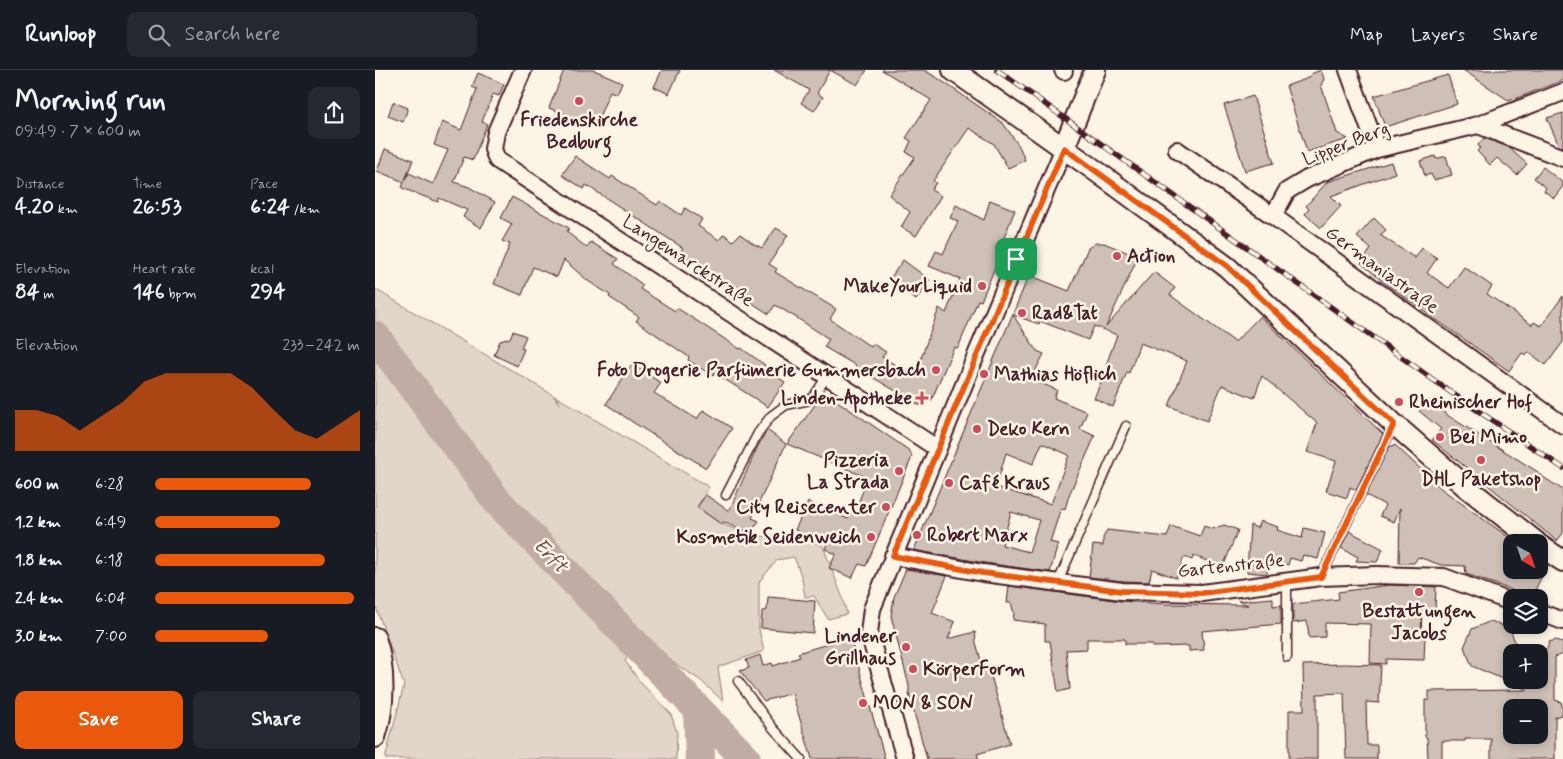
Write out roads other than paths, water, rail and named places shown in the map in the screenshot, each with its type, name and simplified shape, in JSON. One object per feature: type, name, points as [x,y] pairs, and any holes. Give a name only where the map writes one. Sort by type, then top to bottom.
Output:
[{"type":"street","name":"Langemarckstraße","points":[[523,70],[496,132],[493,149],[497,160],[938,449]]},
{"type":"street","points":[[953,70],[1227,266],[1394,424],[1465,486],[1525,534]]},
{"type":"street","points":[[905,759],[869,633],[872,609],[1095,70]]},
{"type":"street","points":[[1348,70],[1377,149]]},
{"type":"street","name":"Lipper Berg","points":[[1273,216],[1287,191],[1307,179],[1377,149],[1478,125],[1563,92]]},
{"type":"street","points":[[1478,125],[1563,158]]},
{"type":"street","name":"Germaniastraße","points":[[1177,150],[1273,216],[1563,424]]},
{"type":"street","points":[[1548,551],[1563,561]]},
{"type":"street","name":"Gartenstraße","points":[[893,556],[983,573],[1122,591],[1202,593],[1321,577],[1377,575],[1444,577],[1503,599]]},
{"type":"street","points":[[1548,615],[1563,621]]},
{"type":"street","points":[[375,638],[383,682],[380,723],[375,737]]},
{"type":"lane","points":[[726,495],[759,433],[771,416],[786,405],[809,400],[814,396],[827,376]]},
{"type":"lane","points":[[1321,577],[1394,424]]},
{"type":"lane","points":[[1058,582],[1126,426]]},
{"type":"lane","points":[[1287,582],[1287,657]]},
{"type":"lane","points":[[738,681],[773,728],[801,759]]},
{"type":"waterway","name":"Erft","points":[[375,336],[497,501],[746,759]]},
{"type":"waterway","points":[[698,710],[700,759]]},
{"type":"railway","points":[[997,70],[1459,398],[1563,468]]},
{"type":"place","name":"Friedenskirche Bedburg","points":[[579,101]]},
{"type":"place","name":"Action","points":[[1117,256]]},
{"type":"place","name":"MakeYourLiquid","points":[[982,286]]},
{"type":"place","name":"Rad&Tat","points":[[1022,313]]},
{"type":"place","name":"Foto Drogerie Parfümerie Gummersbach","points":[[936,370]]},
{"type":"place","name":"Mathias Höflich","points":[[984,374]]},
{"type":"place","name":"Linden-Apotheke","points":[[922,398]]},
{"type":"place","name":"Rheinischer Hof","points":[[1399,402]]},
{"type":"place","name":"Deko Kern","points":[[977,429]]},
{"type":"place","name":"Bei Mimo","points":[[1440,437]]},
{"type":"place","name":"DHL Paketshop","points":[[1481,460]]},
{"type":"place","name":"Pizzeria La Strada","points":[[899,471]]},
{"type":"place","name":"Café Kraus","points":[[949,483]]},
{"type":"place","name":"City Reisecenter","points":[[886,507]]},
{"type":"place","name":"Robert Marx","points":[[917,535]]},
{"type":"place","name":"Kosmetik Seidenweich","points":[[871,537]]},
{"type":"place","name":"Bestattungen Jacobs","points":[[1419,592]]},
{"type":"place","name":"Lindener Grillhaus","points":[[906,647]]},
{"type":"place","name":"KörperForm","points":[[913,669]]},
{"type":"place","name":"MON & SON","points":[[863,703]]}]
